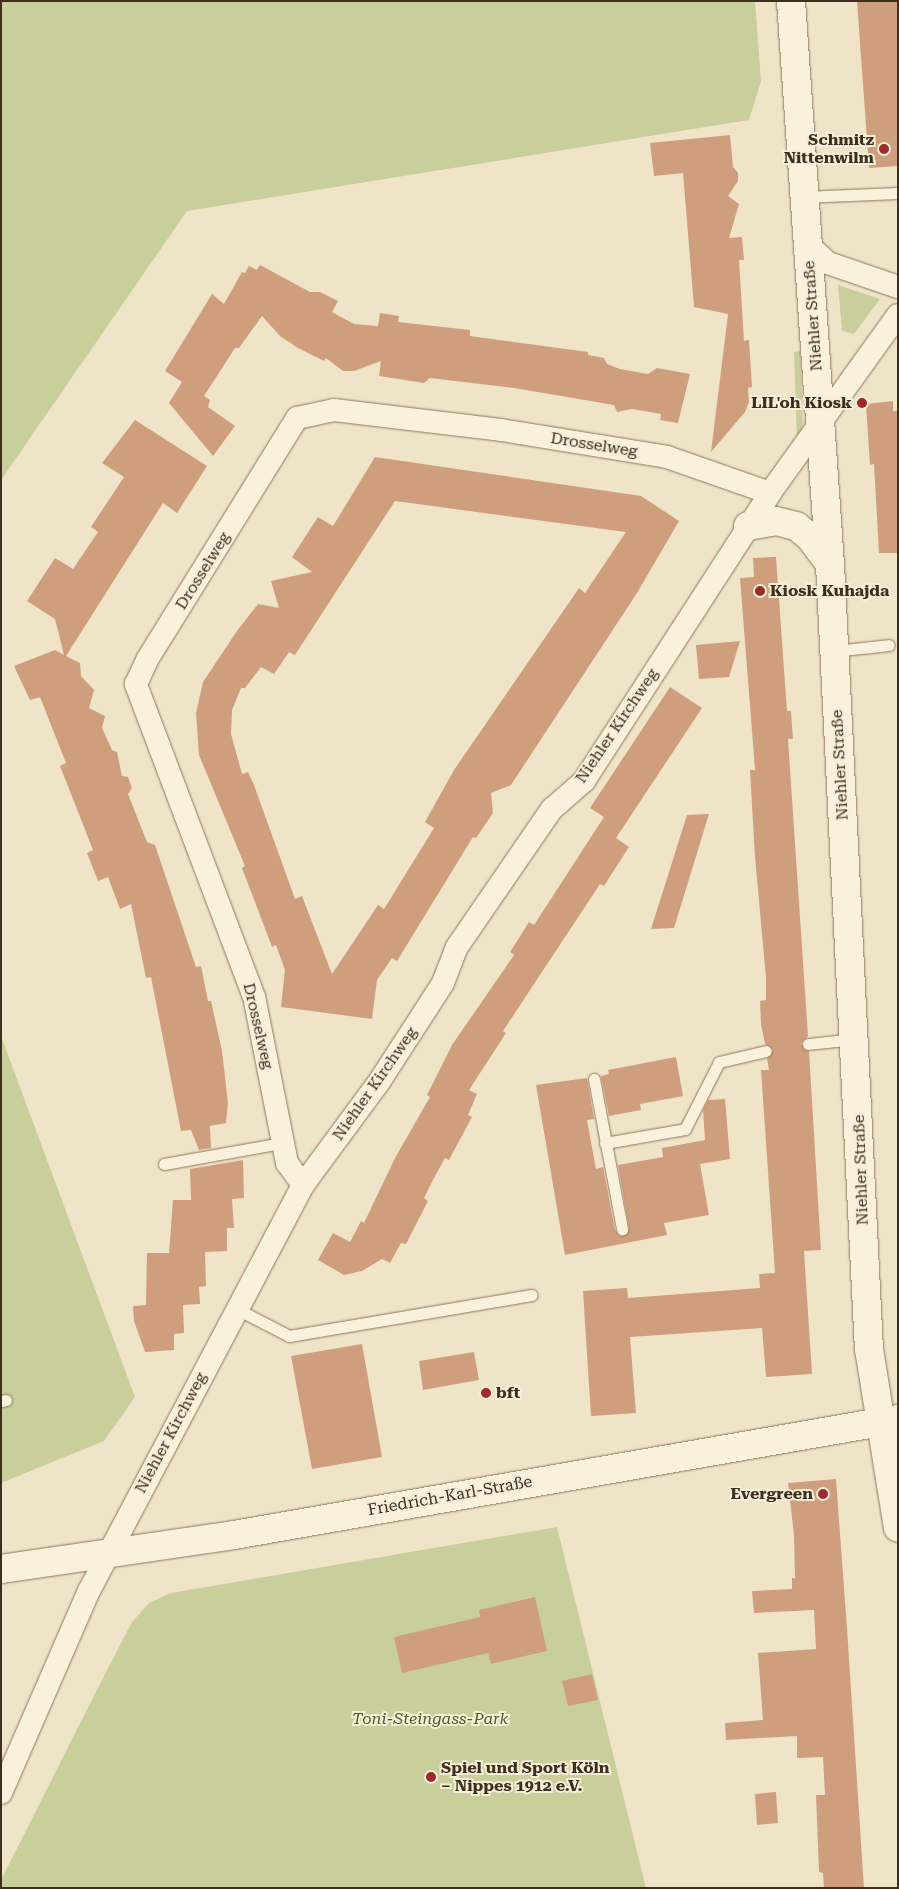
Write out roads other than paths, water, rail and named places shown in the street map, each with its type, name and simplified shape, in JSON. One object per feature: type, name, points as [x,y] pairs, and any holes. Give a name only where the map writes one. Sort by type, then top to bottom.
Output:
[{"type":"street","name":"Niehler Straße","points":[[791,1],[803,197],[830,564],[869,1339],[890,1420],[898,1528]]},
{"type":"street","points":[[807,244],[828,263],[898,287]]},
{"type":"street","name":"Niehler Kirchweg","points":[[1,1793],[107,1555],[303,1185],[379,1082],[443,983],[456,947],[552,809],[584,781],[770,493],[820,419],[898,315]]},
{"type":"street","name":"Drosselweg","points":[[303,1185],[287,1163],[254,997],[136,684],[147,660],[298,418],[334,410],[511,432],[667,458],[770,493]]},
{"type":"street","points":[[748,526],[776,521],[796,526],[809,536],[830,564]]},
{"type":"street","name":"Friedrich-Karl-Straße","points":[[1,1570],[107,1555],[890,1420]]},
{"type":"lane","points":[[803,197],[898,193]]},
{"type":"lane","points":[[833,651],[889,645]]},
{"type":"lane","points":[[808,1044],[854,1039]]},
{"type":"lane","points":[[605,1143],[685,1129],[719,1062],[766,1051]]},
{"type":"lane","points":[[594,1079],[622,1229]]},
{"type":"lane","points":[[164,1164],[282,1143]]},
{"type":"lane","points":[[237,1309],[289,1336],[532,1295]]},
{"type":"place","name":"Schmitz Nittenwilm","points":[[884,149]]},
{"type":"place","name":"LIL'oh Kiosk","points":[[862,403]]},
{"type":"place","name":"Kiosk Kuhajda","points":[[760,591]]},
{"type":"place","name":"bft","points":[[486,1393]]},
{"type":"place","name":"Evergreen","points":[[823,1494]]},
{"type":"place","name":"Spiel und Sport Köln – Nippes 1912 e.V.","points":[[431,1777]]},
{"type":"park label","name":"Toni-Steingass-Park","points":[[430,1719]]}]
